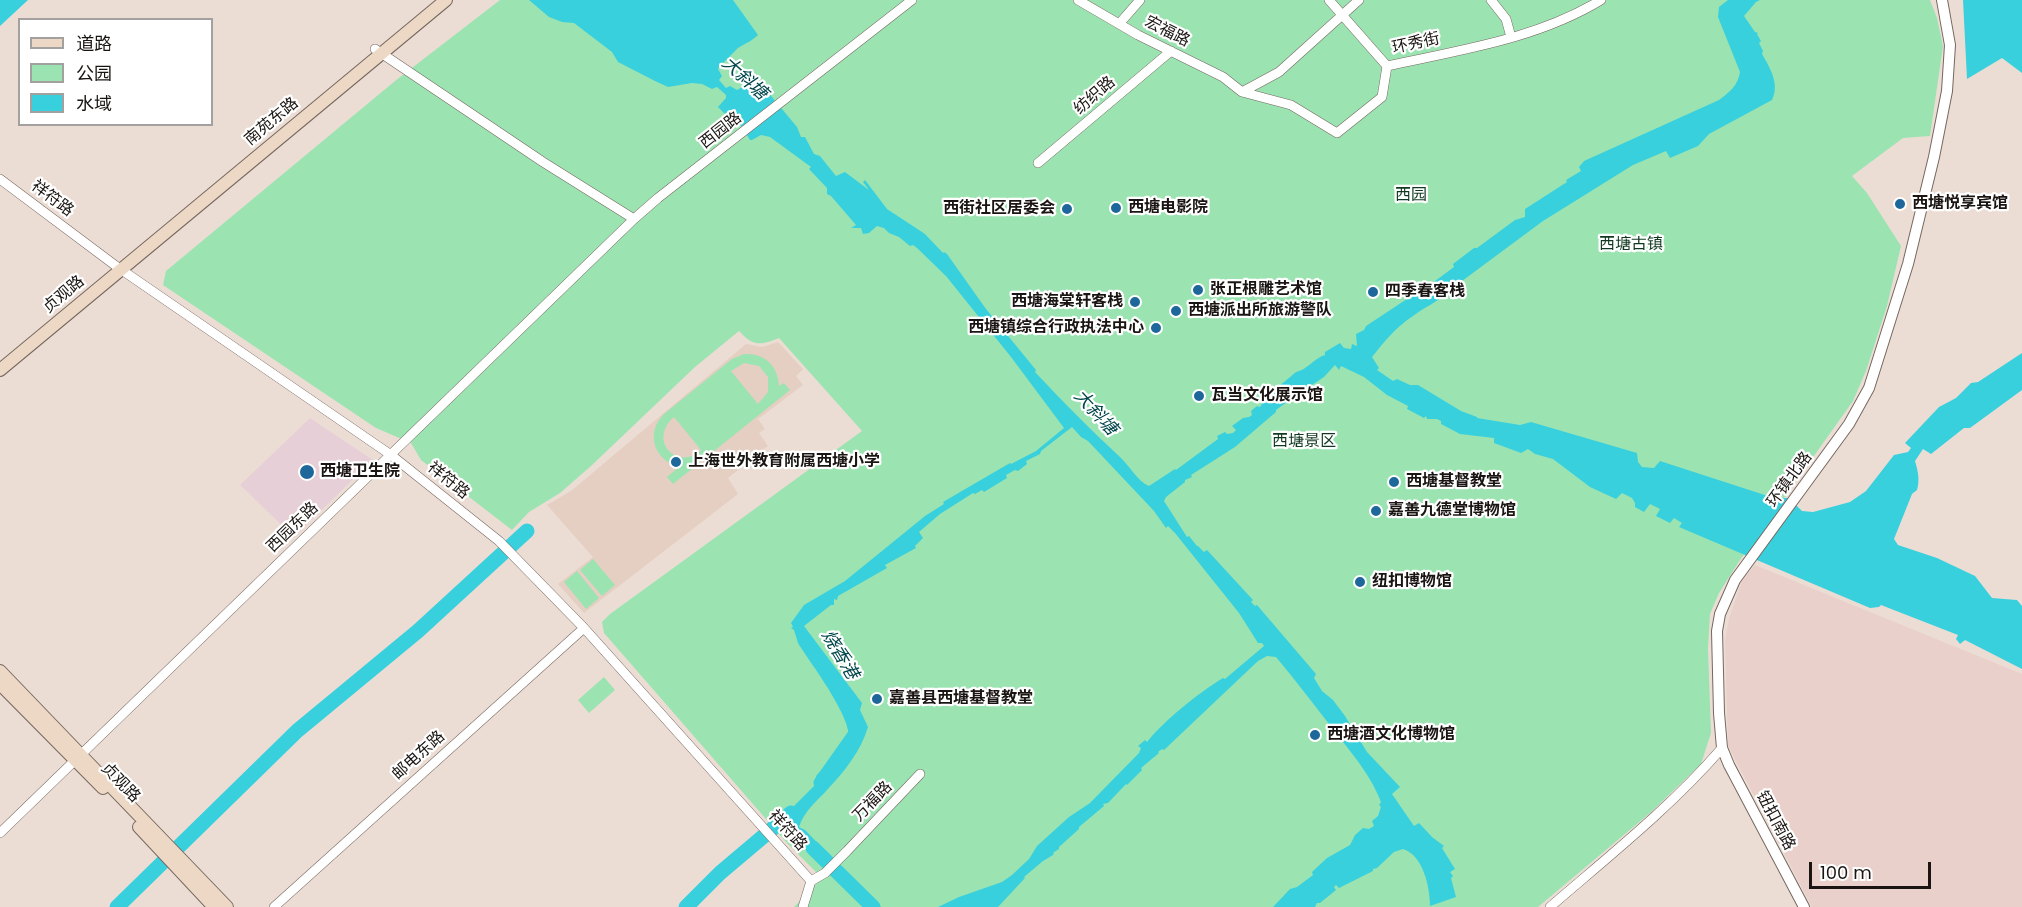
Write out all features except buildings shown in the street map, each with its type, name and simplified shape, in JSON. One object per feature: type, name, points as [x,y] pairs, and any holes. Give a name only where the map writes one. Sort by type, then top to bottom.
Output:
[{"type":"main road","name":"南苑东路","points":[[417,19],[434,0]]},
{"type":"main road","name":"南苑东路","points":[[118,268],[417,19],[446,0]]},
{"type":"main road","name":"贞观路","points":[[0,360],[118,268]]},
{"type":"main road","name":"贞观路","points":[[0,370],[118,268]]},
{"type":"main road","name":"贞观路","points":[[0,670],[150,832]]},
{"type":"main road","name":"贞观路","points":[[0,684],[102,776],[150,832]]},
{"type":"main road","points":[[150,832],[191,876],[227,907]]},
{"type":"main road","points":[[191,876],[214,907]]},
{"type":"street","name":"西园路","points":[[634,219],[912,0]]},
{"type":"street","name":"宏福路","points":[[1078,0],[1119,24],[1223,77],[1242,92]]},
{"type":"street","points":[[1119,24],[1140,0]]},
{"type":"street","points":[[1329,0],[1387,66]]},
{"type":"street","points":[[1242,92],[1279,72],[1359,0]]},
{"type":"street","points":[[1491,0],[1506,19],[1511,37]]},
{"type":"street","name":"环秀街","points":[[1242,92],[1291,105],[1337,133],[1382,97],[1387,66],[1511,37],[1559,21],[1601,0]]},
{"type":"street","name":"环镇北路","points":[[1722,748],[1717,632],[1720,614],[1735,580],[1849,424],[1869,388],[1908,264],[1934,158],[1947,91],[1950,45],[1942,0]]},
{"type":"street","points":[[378,51],[495,130],[634,219]]},
{"type":"street","name":"纺织路","points":[[1038,163],[1171,51]]},
{"type":"street","name":"祥符路","points":[[0,179],[118,268],[391,455],[499,541],[584,628],[811,881]]},
{"type":"street","name":"西园东路","points":[[0,834],[634,219]]},
{"type":"street","name":"邮电东路","points":[[274,907],[584,628]]},
{"type":"street","points":[[1550,907],[1667,805],[1695,779],[1722,748]]},
{"type":"street","name":"钮扣南路","points":[[1722,748],[1804,907]]},
{"type":"street","name":"万福路","points":[[811,881],[825,873],[920,774]]},
{"type":"street","points":[[803,907],[811,881]]},
{"type":"shaded area","name":"上海世外教育附属西塘小学","points":[[778,342],[803,369],[796,376],[803,385],[758,419],[765,429],[759,433],[768,446],[728,478],[738,494],[584,613],[558,584],[593,557],[547,505],[571,491],[746,344],[762,347]]},
{"type":"shaded area","name":"西塘卫生院","points":[[310,418],[373,460],[294,537],[240,485]]},
{"type":"shaded area","points":[[1755,565],[2022,674],[2022,907],[1812,907],[1728,746],[1725,641],[1729,618],[1742,581]]},
{"type":"green space","name":"西塘景区","points":[[500,0],[1930,0],[1937,18],[1943,46],[1930,136],[1903,138],[1852,176],[1867,193],[1901,246],[1887,306],[1866,371],[1853,401],[1740,560],[1719,593],[1710,614],[1708,648],[1711,733],[1701,764],[1650,813],[1538,907],[794,907],[822,878],[786,842],[604,633],[602,622],[862,431],[779,338],[757,343],[748,340],[739,331],[695,367],[591,466],[560,493],[529,512],[512,530],[421,460],[411,443],[376,428],[163,285],[166,271],[395,81]]},
{"type":"green space","points":[[744,354],[764,358],[776,372],[779,386],[784,383],[790,390],[673,484],[667,477],[679,467],[663,458],[658,452],[654,437],[658,421],[732,359]],"holes":[[[744,363],[759,366],[768,377],[768,392],[758,404],[731,371]],[[674,417],[701,450],[692,456],[675,455],[664,443],[663,435],[666,426]]]},
{"type":"green space","points":[[593,559],[615,585],[602,596],[580,570]]},
{"type":"green space","points":[[577,571],[599,598],[586,609],[564,582]]},
{"type":"green space","points":[[604,677],[615,690],[589,713],[578,700]]},
{"type":"water","points":[[0,0],[28,0],[0,26]]},
{"type":"water","points":[[529,0],[733,0],[758,35],[738,48],[719,67],[722,76],[719,80],[726,88],[730,86],[737,90],[757,79],[797,127],[801,137],[805,137],[814,154],[820,156],[836,176],[845,172],[869,190],[863,182],[865,180],[887,209],[925,234],[943,253],[947,254],[986,309],[1036,370],[1035,372],[1124,461],[1137,477],[1149,486],[1176,470],[1218,439],[1217,436],[1225,432],[1233,433],[1236,430],[1232,426],[1252,415],[1251,411],[1257,406],[1260,407],[1276,388],[1296,372],[1325,355],[1325,352],[1340,343],[1344,348],[1351,349],[1352,344],[1357,346],[1356,334],[1413,295],[1416,296],[1426,288],[1425,284],[1428,282],[1431,284],[1474,248],[1515,220],[1525,217],[1525,209],[1581,171],[1579,167],[1584,161],[1723,97],[1735,84],[1740,72],[1718,17],[1719,7],[1728,0],[1760,0],[1744,16],[1758,33],[1762,54],[1773,76],[1775,88],[1772,100],[1709,134],[1698,146],[1670,158],[1666,151],[1633,165],[1543,221],[1458,284],[1453,283],[1448,288],[1449,292],[1401,325],[1372,357],[1379,368],[1377,370],[1393,381],[1397,379],[1410,385],[1418,385],[1477,418],[1520,425],[1531,422],[1637,453],[1638,462],[1642,467],[1654,468],[1660,461],[1774,498],[1789,498],[1802,511],[1813,512],[1850,502],[1866,491],[1894,455],[1908,452],[1911,448],[1905,443],[1939,407],[1956,398],[1971,383],[1978,382],[2022,353],[2022,390],[1970,428],[1964,428],[1931,454],[1923,449],[1915,461],[1918,475],[1917,490],[1912,494],[1894,539],[1898,545],[1937,558],[1975,576],[1992,598],[2017,600],[2022,606],[2022,669],[1965,640],[1960,644],[1956,639],[1958,635],[1881,605],[1870,608],[1679,527],[1682,523],[1674,518],[1670,523],[1656,516],[1660,509],[1650,504],[1644,512],[1635,507],[1632,498],[1622,493],[1616,499],[1590,487],[1553,459],[1535,454],[1528,449],[1521,453],[1494,443],[1494,438],[1460,434],[1441,424],[1441,421],[1437,419],[1427,419],[1426,416],[1424,418],[1407,409],[1408,406],[1387,395],[1364,377],[1341,366],[1339,370],[1335,365],[1324,377],[1306,389],[1307,391],[1276,410],[1235,447],[1191,475],[1192,477],[1185,480],[1164,501],[1187,537],[1189,536],[1204,552],[1207,550],[1316,674],[1314,678],[1322,691],[1333,700],[1345,716],[1367,752],[1400,787],[1392,794],[1414,826],[1419,823],[1444,846],[1442,848],[1455,869],[1450,872],[1453,876],[1451,878],[1456,897],[1430,906],[1429,890],[1424,873],[1416,858],[1403,849],[1394,852],[1373,871],[1339,888],[1336,885],[1334,887],[1336,890],[1317,903],[1315,907],[1273,907],[1290,889],[1297,887],[1313,875],[1312,872],[1327,858],[1350,845],[1355,835],[1363,828],[1369,829],[1374,826],[1372,821],[1378,816],[1381,802],[1363,768],[1300,687],[1276,657],[1267,656],[1258,661],[1164,750],[1158,752],[1127,785],[1108,803],[1103,804],[1104,806],[1079,827],[1053,855],[1024,877],[998,907],[938,907],[1002,882],[1012,875],[1029,859],[1037,846],[1069,817],[1090,803],[1139,753],[1141,748],[1138,746],[1145,740],[1147,742],[1192,699],[1213,684],[1225,679],[1264,646],[1258,643],[1239,613],[1175,533],[1168,526],[1166,528],[1154,511],[1072,427],[1040,454],[1026,461],[1027,464],[1018,471],[1015,470],[1006,475],[1007,478],[984,492],[982,490],[973,493],[940,514],[919,532],[923,538],[915,546],[916,548],[885,565],[887,568],[838,596],[837,600],[834,599],[834,605],[804,626],[862,703],[860,710],[868,727],[851,761],[807,811],[799,827],[805,830],[831,857],[824,864],[789,830],[783,833],[776,824],[820,780],[816,776],[828,763],[835,767],[843,758],[849,748],[850,737],[840,709],[798,643],[791,623],[804,605],[845,581],[925,516],[944,504],[943,502],[1010,463],[1036,451],[1064,428],[946,276],[917,248],[910,246],[884,228],[877,226],[869,233],[863,234],[861,228],[851,228],[856,225],[827,194],[827,188],[809,169],[811,167],[770,137],[761,135],[750,140],[740,124],[735,124],[718,107],[726,95],[717,87],[712,89],[702,84],[692,83],[668,87],[655,81],[618,62],[612,52],[574,23],[562,22],[549,17]]},
{"type":"water","points":[[1963,0],[2022,0],[2022,73],[2002,58],[1967,79]]},
{"type":"water","points":[[841,869],[881,907],[869,907],[835,875]]},
{"type":"waterway","points":[[117,907],[297,731],[418,631],[527,531]]},
{"type":"waterway","name":"烧香港","points":[[821,783],[857,732],[855,727]]},
{"type":"waterway","name":"烧香港","points":[[686,907],[720,873],[791,813]]},
{"type":"waterway","points":[[813,848],[873,907]]},
{"type":"place","name":"西塘悦享宾馆","points":[[1900,204]]},
{"type":"place","name":"西塘电影院","points":[[1116,208]]},
{"type":"place","name":"西街社区居委会","points":[[1067,209]]},
{"type":"place","name":"张正根雕艺术馆","points":[[1198,290]]},
{"type":"place","name":"四季春客栈","points":[[1373,292]]},
{"type":"place","name":"西塘海棠轩客栈","points":[[1135,302]]},
{"type":"place","name":"西塘派出所旅游警队","points":[[1176,311]]},
{"type":"place","name":"西塘镇综合行政执法中心","points":[[1156,328]]},
{"type":"place","name":"瓦当文化展示馆","points":[[1199,396]]},
{"type":"place","name":"上海世外教育附属西塘小学","points":[[676,462]]},
{"type":"place","name":"西塘卫生院","points":[[307,472]]},
{"type":"place","name":"西塘基督教堂","points":[[1394,482]]},
{"type":"place","name":"嘉善九德堂博物馆","points":[[1376,511]]},
{"type":"place","name":"纽扣博物馆","points":[[1360,582]]},
{"type":"place","name":"嘉善县西塘基督教堂","points":[[877,699]]},
{"type":"place","name":"西塘酒文化博物馆","points":[[1315,735]]},
{"type":"water label","name":"大斜塘","points":[[744,79]]},
{"type":"water label","name":"大斜塘","points":[[1095,413]]},
{"type":"park label","name":"西园","points":[[1411,196]]},
{"type":"park label","name":"西塘古镇","points":[[1631,245]]}]
